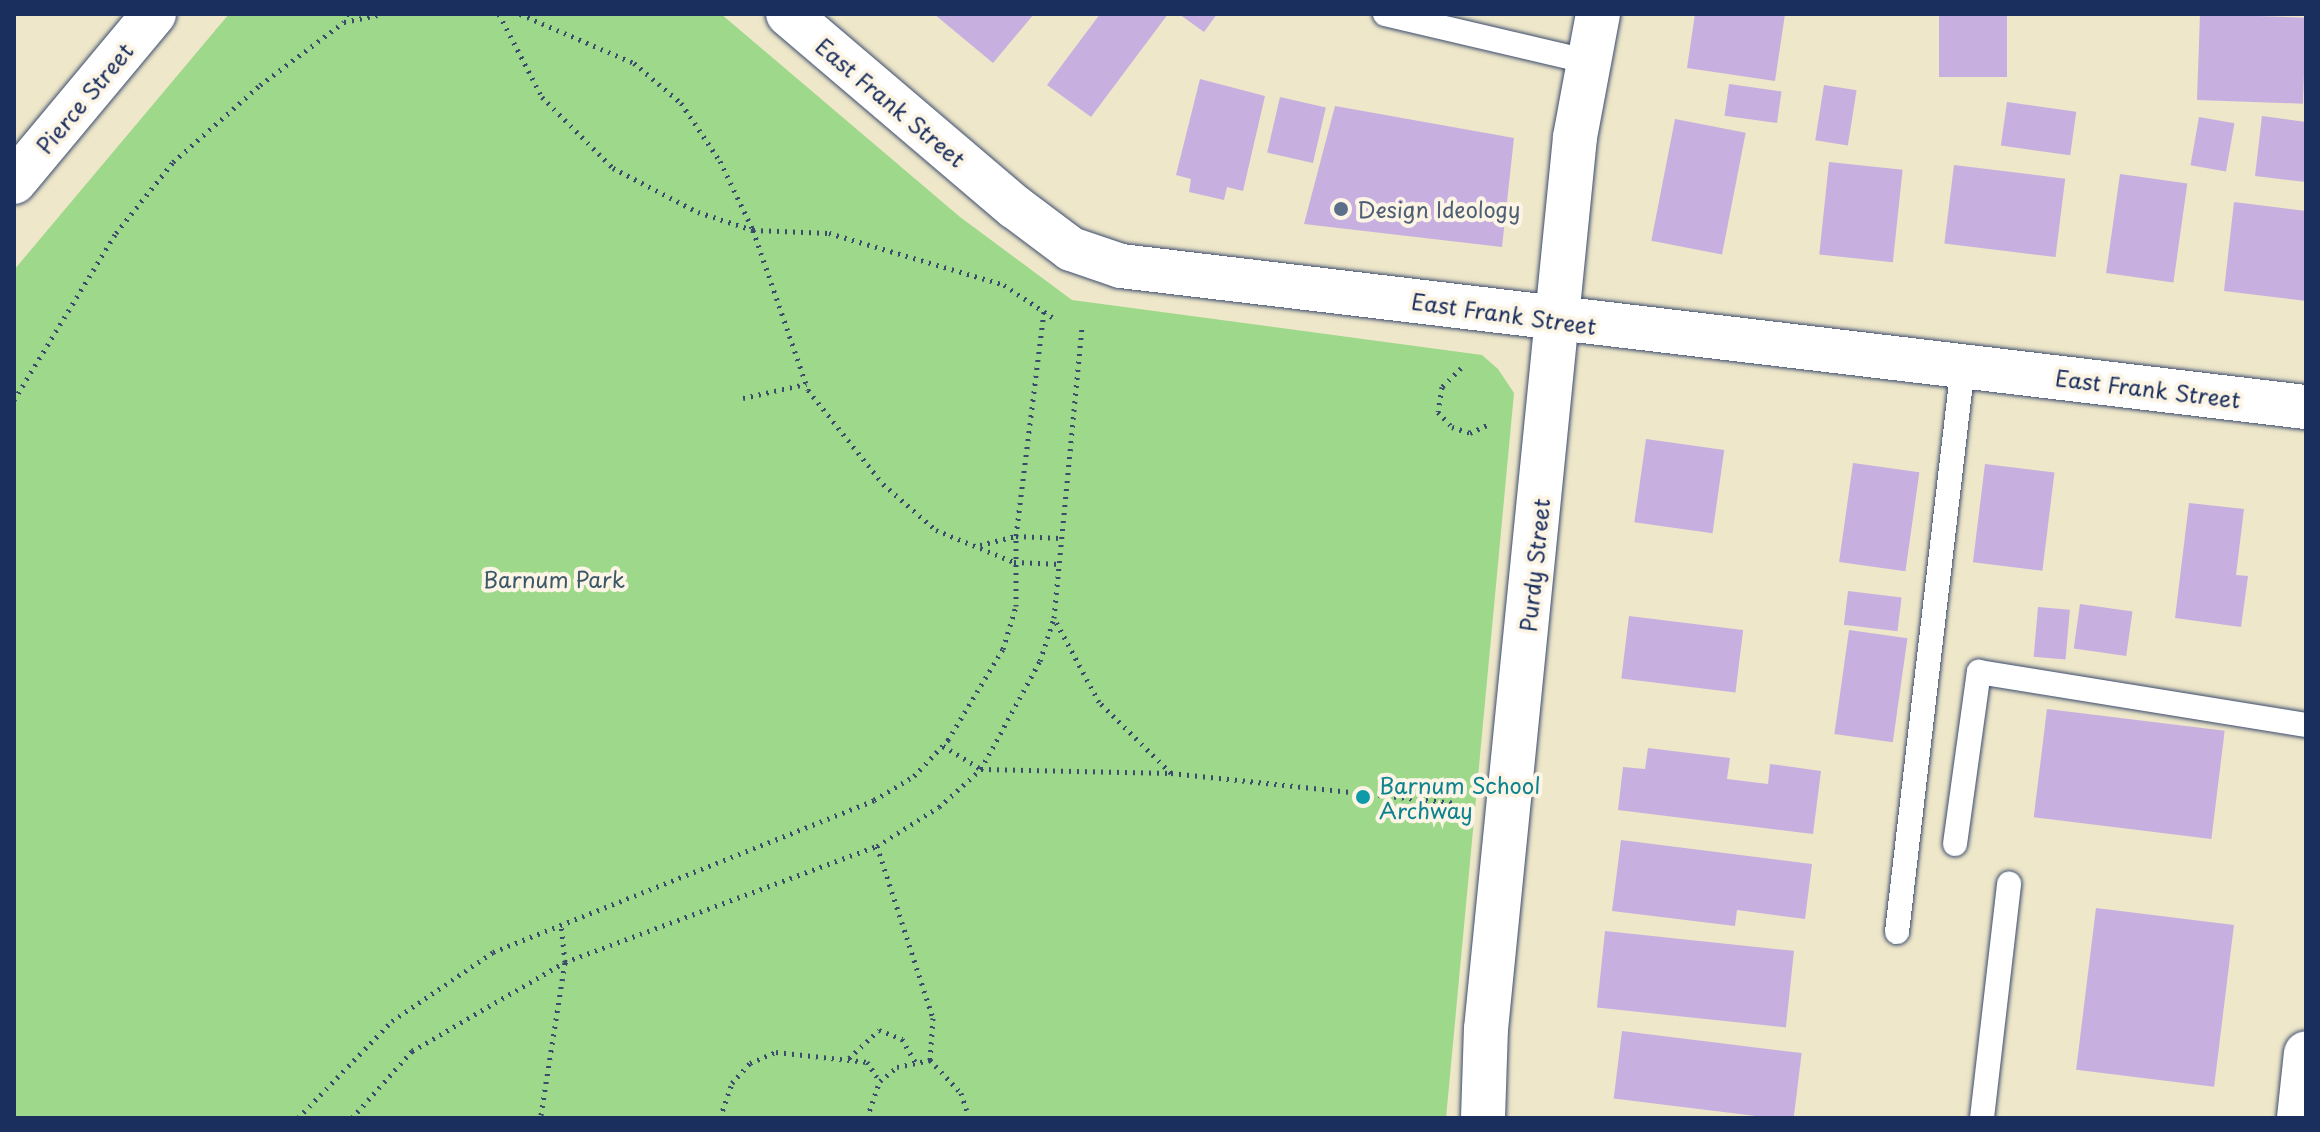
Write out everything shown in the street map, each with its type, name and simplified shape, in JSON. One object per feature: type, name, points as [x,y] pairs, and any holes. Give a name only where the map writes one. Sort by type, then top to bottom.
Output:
[{"type":"street","name":"Pierce Street","points":[[14,182],[154,14]]},
{"type":"street","name":"East Frank Street","points":[[788,14],[1071,249],[1121,266],[2306,407]]},
{"type":"street","name":"Purdy Street","points":[[1483,1118],[1486,1029],[1585,61],[1598,14]]},
{"type":"street","points":[[2299,1118],[2306,1053]]},
{"type":"lane","points":[[1385,14],[1585,61]]},
{"type":"lane","points":[[1897,932],[1963,365]]},
{"type":"lane","points":[[1955,844],[1979,672],[2306,725]]},
{"type":"lane","points":[[1982,1118],[2009,884]]},
{"type":"path","points":[[344,22],[347,14]]},
{"type":"path","points":[[14,400],[116,233],[173,162],[260,85],[344,22],[383,14]]},
{"type":"path","points":[[499,14],[542,97],[613,168],[698,212],[753,230],[829,233],[898,250],[1004,285],[1052,317]]},
{"type":"path","points":[[520,14],[634,63],[681,103],[720,161],[753,230],[806,384],[883,484],[936,530],[979,545],[1014,562],[1060,564]]},
{"type":"path","points":[[298,1118],[392,1021],[493,952],[874,800],[914,776],[943,746],[981,692],[1003,649],[1016,606],[1016,536],[1044,311]]},
{"type":"path","points":[[352,1118],[412,1051],[565,962],[877,846],[939,807],[981,769],[1040,661],[1054,618],[1082,327]]},
{"type":"path","points":[[1461,368],[1442,387],[1438,412],[1452,427],[1470,433],[1491,423]]},
{"type":"path","points":[[743,398],[806,384]]},
{"type":"path","points":[[979,545],[1016,536],[1061,538]]},
{"type":"path","points":[[1054,618],[1099,702],[1171,773]]},
{"type":"path","points":[[943,746],[981,769],[1171,773],[1455,803]]},
{"type":"path","points":[[877,846],[933,1018],[930,1060],[961,1093],[969,1118]]},
{"type":"path","points":[[541,1115],[565,962],[561,926]]},
{"type":"path","points":[[849,1058],[879,1030],[902,1039],[916,1063]]},
{"type":"path","points":[[720,1118],[732,1083],[750,1063],[776,1052],[867,1062],[880,1081]]},
{"type":"path","points":[[867,1118],[880,1081],[897,1067],[930,1060]]},
{"type":"path","points":[[513,1118],[541,1115],[560,1118]]},
{"type":"path","points":[[1025,1118],[1037,1118]]},
{"type":"green space","name":"Barnum Park","points":[[229,14],[721,14],[960,217],[1072,300],[1482,355],[1498,369],[1514,393],[1446,1118],[14,1118],[14,270]]},
{"type":"building","points":[[934,14],[1034,14],[993,63]]},
{"type":"building","points":[[1100,14],[1168,14],[1091,117],[1047,85]]},
{"type":"building","points":[[1179,14],[1217,14],[1204,32]]},
{"type":"building","points":[[1695,14],[1785,14],[1775,81],[1687,68]]},
{"type":"building","points":[[1939,14],[2007,14],[2007,77],[1939,77]]},
{"type":"building","points":[[2200,14],[2306,18],[2303,104],[2197,100]]},
{"type":"building","points":[[1200,79],[1265,96],[1243,191],[1227,187],[1224,200],[1189,192],[1191,179],[1176,175]]},
{"type":"building","points":[[1729,84],[1781,91],[1777,123],[1725,116]]},
{"type":"building","points":[[1824,85],[1857,90],[1848,145],[1815,140]]},
{"type":"building","points":[[1280,97],[1326,108],[1313,163],[1267,153]]},
{"type":"building","points":[[2007,102],[2076,112],[2070,155],[2001,146]]},
{"type":"building","points":[[1335,106],[1514,138],[1502,247],[1304,224]]},
{"type":"building","points":[[2262,116],[2306,122],[2306,182],[2255,176]]},
{"type":"building","points":[[2199,117],[2234,123],[2226,172],[2190,165]]},
{"type":"building","points":[[1675,119],[1746,133],[1722,254],[1651,241]]},
{"type":"building","points":[[1829,162],[1903,170],[1893,262],[1819,254]]},
{"type":"building","points":[[1954,165],[2065,179],[2056,257],[1944,243]]},
{"type":"building","points":[[2120,174],[2187,183],[2173,282],[2106,273]]},
{"type":"building","points":[[2234,202],[2306,211],[2306,301],[2224,291]]},
{"type":"building","points":[[1646,439],[1724,450],[1713,533],[1634,522]]},
{"type":"building","points":[[1853,463],[1919,472],[1905,571],[1839,562]]},
{"type":"building","points":[[1985,464],[2054,473],[2042,571],[1973,562]]},
{"type":"building","points":[[2189,503],[2244,509],[2236,575],[2248,576],[2241,627],[2175,618]]},
{"type":"building","points":[[1848,591],[1902,598],[1897,631],[1844,625]]},
{"type":"building","points":[[2080,604],[2132,611],[2126,656],[2074,649]]},
{"type":"building","points":[[2038,607],[2070,610],[2066,660],[2034,657]]},
{"type":"building","points":[[1629,616],[1743,630],[1735,693],[1621,679]]},
{"type":"building","points":[[1849,630],[1907,638],[1893,742],[1834,734]]},
{"type":"building","points":[[2047,709],[2225,731],[2211,839],[2034,817]]},
{"type":"building","points":[[1648,748],[1730,758],[1727,779],[1768,784],[1770,764],[1821,771],[1813,834],[1618,810],[1623,767],[1645,769]]},
{"type":"building","points":[[1621,840],[1812,864],[1805,919],[1737,910],[1735,926],[1612,911]]},
{"type":"building","points":[[2096,908],[2234,925],[2214,1087],[2076,1070]]},
{"type":"building","points":[[1605,931],[1794,951],[1786,1027],[1597,1008]]},
{"type":"building","points":[[1622,1031],[1802,1053],[1794,1118],[1614,1098]]},
{"type":"place","name":"Design Ideology","points":[[1341,209]]},
{"type":"place","name":"Barnum School Archway","points":[[1363,797]]}]
